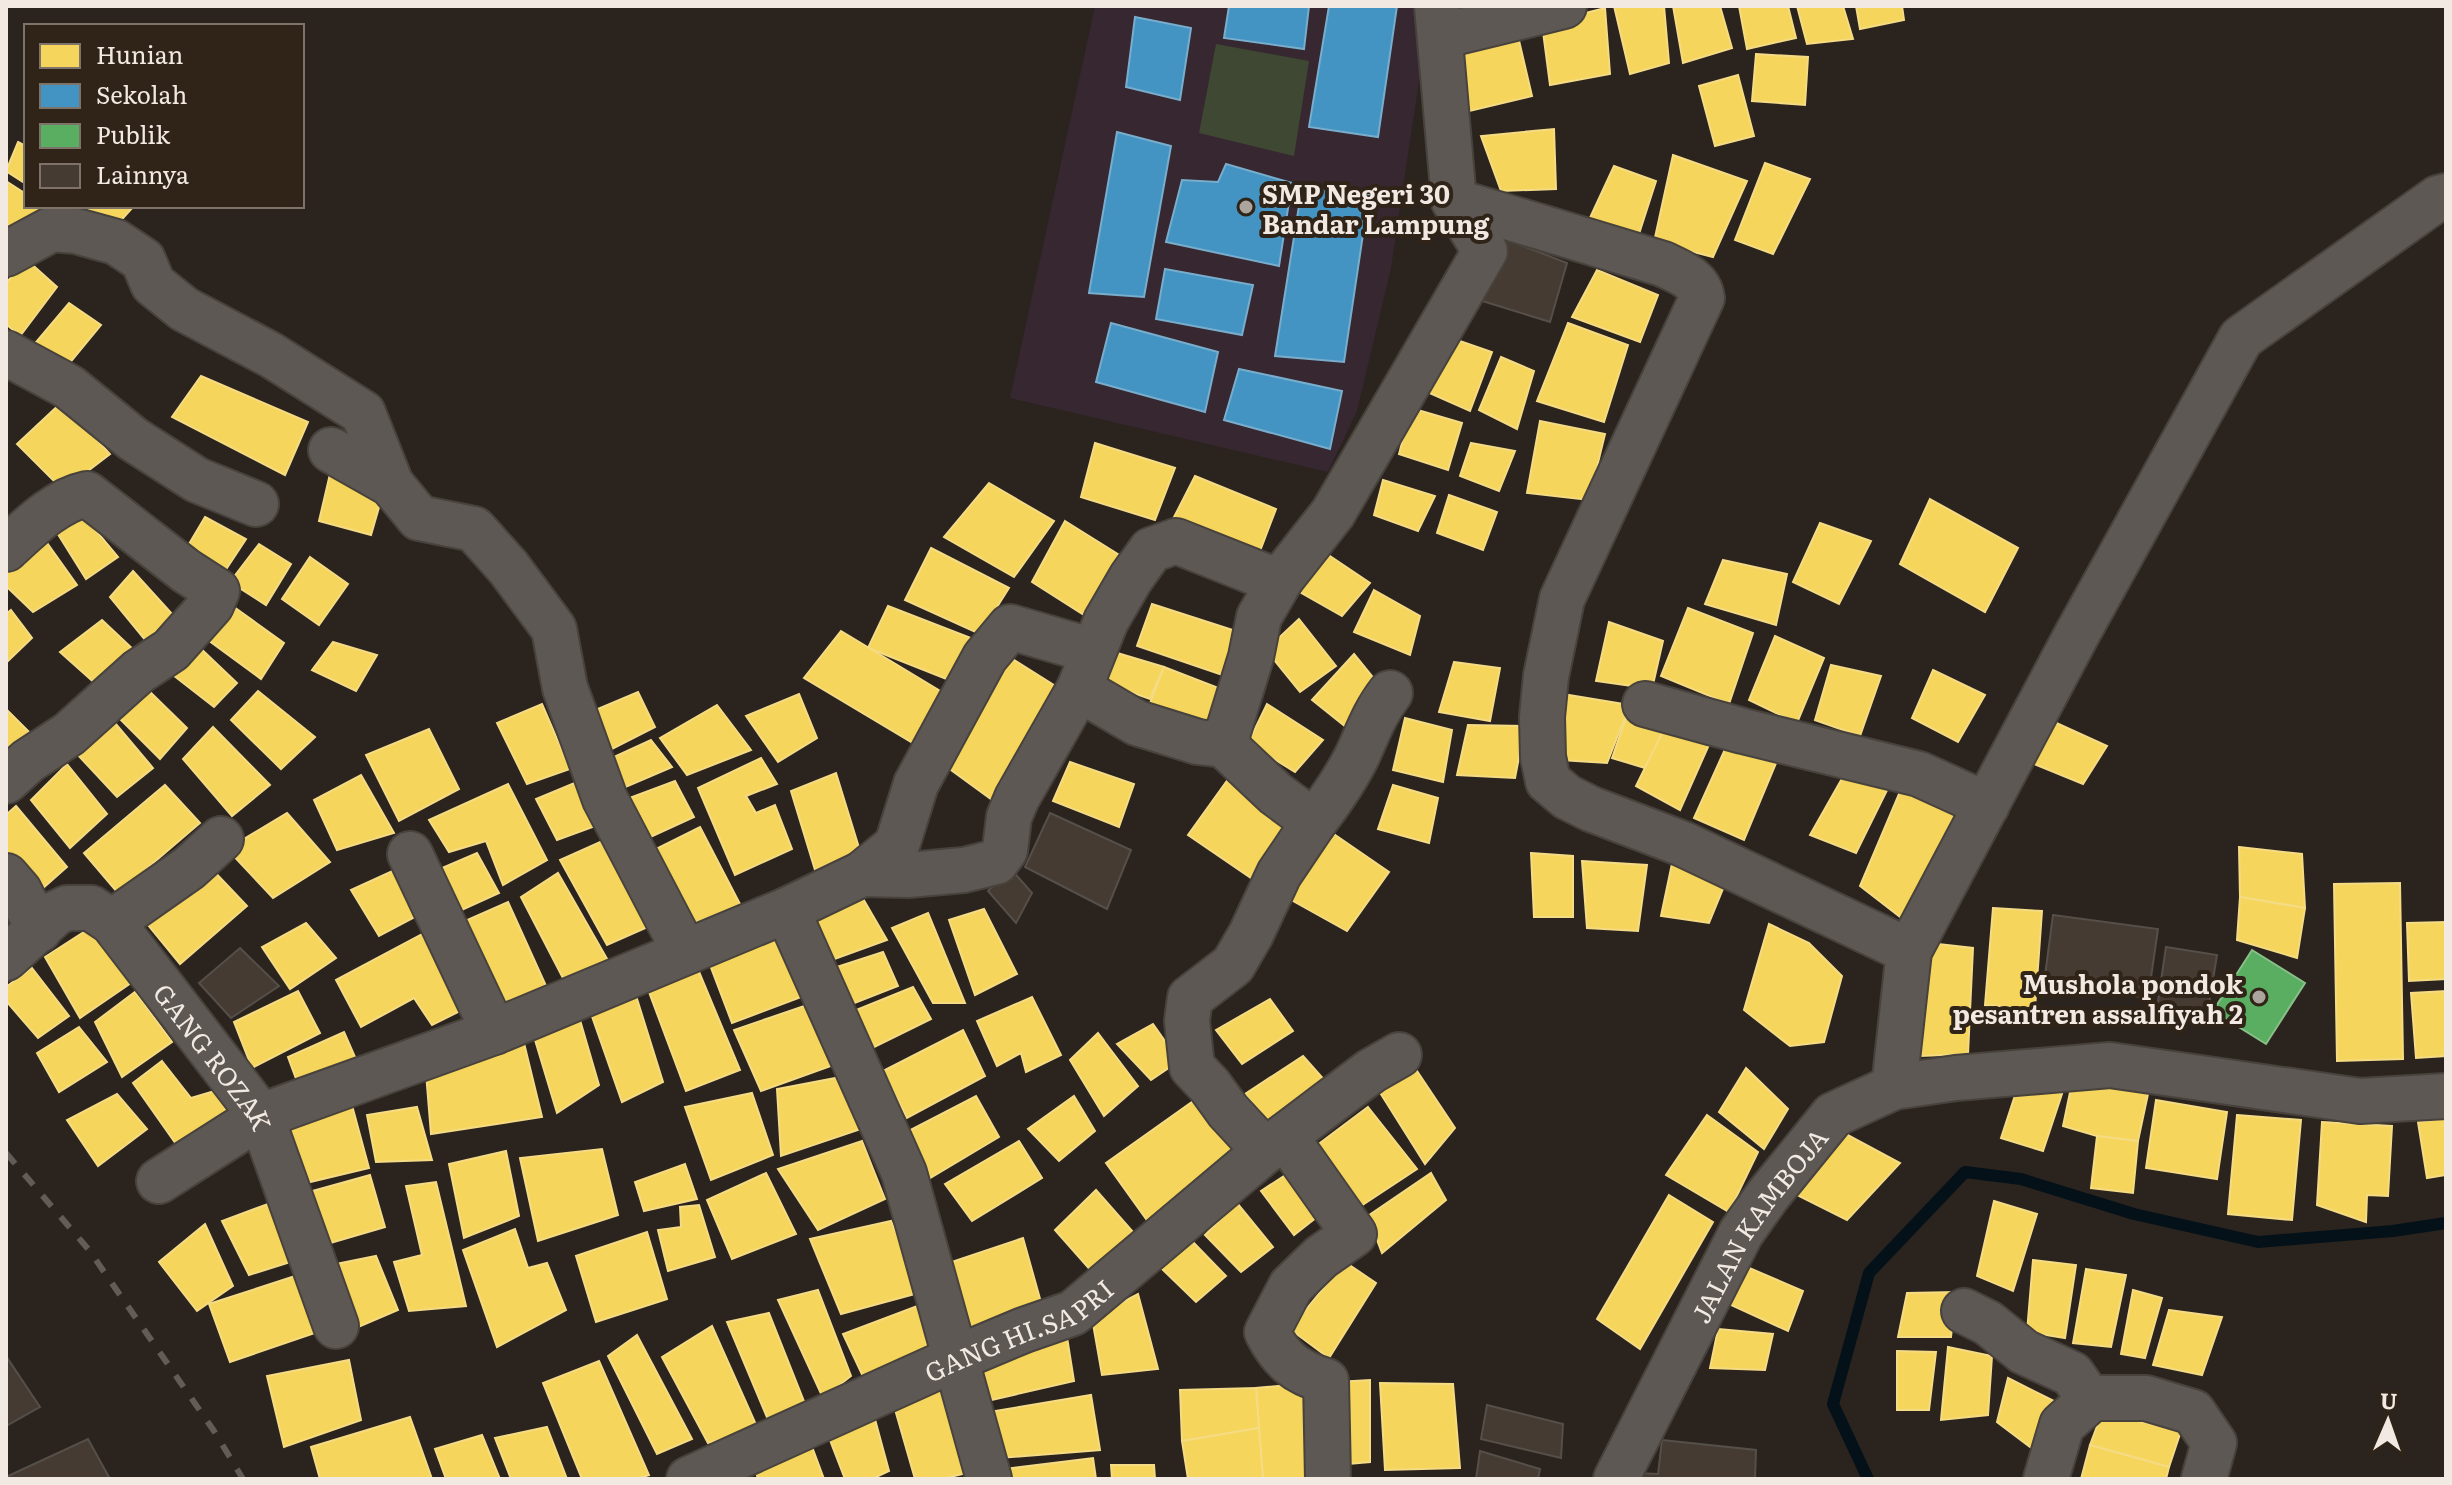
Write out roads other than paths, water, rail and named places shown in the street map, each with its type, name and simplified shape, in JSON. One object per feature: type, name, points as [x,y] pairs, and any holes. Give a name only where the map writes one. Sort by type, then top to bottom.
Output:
[{"type":"street","points":[[1224,745],[1251,657],[1259,617],[1281,579],[1333,513],[1485,251],[1454,201],[1439,21],[1564,6]]},
{"type":"street","points":[[1894,1087],[1909,951],[2076,636],[2241,338],[2438,198],[2446,196]]},
{"type":"street","points":[[1454,201],[1663,264],[1690,278],[1702,298],[1562,599],[1543,701],[1543,757],[1548,781],[1567,797],[1591,809],[1683,844],[1909,951]]},
{"type":"street","points":[[6,254],[52,229],[76,231],[116,242],[143,260],[153,284],[184,309],[271,355],[363,413],[391,484],[419,518],[474,529],[508,567],[554,629],[565,688],[605,799],[685,952]]},
{"type":"street","points":[[6,353],[69,387],[133,439],[197,480],[256,504]]},
{"type":"street","points":[[331,450],[391,484]]},
{"type":"street","points":[[6,549],[69,498],[87,494],[186,571],[217,591],[211,605],[171,650],[138,672],[69,734],[28,761],[6,781]]},
{"type":"street","points":[[862,874],[922,874],[964,870],[996,862],[1005,850],[1009,817],[1017,798],[1086,670],[1115,605],[1151,550],[1176,541],[1264,576],[1281,579]]},
{"type":"street","points":[[159,1181],[261,1116],[494,1032],[787,910],[862,874],[897,845],[916,784],[985,657],[1010,627],[1086,670],[1137,723],[1198,742],[1224,745],[1276,794],[1314,822]]},
{"type":"street","points":[[1328,1479],[1326,1381],[1303,1374],[1276,1351],[1267,1332],[1291,1286],[1321,1257],[1354,1234],[1275,1144],[1228,1111],[1192,1067],[1187,1021],[1190,998],[1233,965],[1279,874],[1338,791],[1376,711],[1390,693]]},
{"type":"street","points":[[1645,704],[1919,774],[1987,805]]},
{"type":"street","points":[[112,922],[189,868],[221,839]]},
{"type":"street","points":[[410,854],[494,1032]]},
{"type":"street","points":[[6,876],[19,891],[39,930]]},
{"type":"street","name":"GANG ROZAK","points":[[6,958],[56,913],[77,907],[91,908],[112,922],[261,1116],[336,1326]]},
{"type":"street","points":[[787,910],[904,1173],[989,1479]]},
{"type":"street","name":"GANG HI.SAPRI","points":[[689,1479],[957,1358],[1073,1313],[1246,1166],[1371,1071],[1399,1055]]},
{"type":"street","name":"JALAN KAMBOJA","points":[[1616,1479],[1741,1233],[1833,1115],[1894,1087],[1956,1078],[2110,1065],[2360,1101],[2446,1096]]},
{"type":"street","points":[[1964,1311],[1988,1323],[2024,1352],[2072,1374],[2090,1400]]},
{"type":"street","points":[[2046,1479],[2062,1425],[2093,1398],[2146,1398],[2193,1412],[2214,1443],[2204,1479]]},
{"type":"waterway","points":[[1868,1479],[1833,1404],[1869,1273],[1965,1172],[2021,1179],[2134,1214],[2258,1242],[2393,1231],[2446,1223]]},
{"type":"railway","points":[[6,1153],[89,1250],[214,1431],[243,1479]]},
{"type":"place","name":"SMP Negeri 30 Bandar Lampung","points":[[1246,207]]},
{"type":"place","name":"Mushola pondok pesantren assalfiyah 2","points":[[2259,997]]}]
